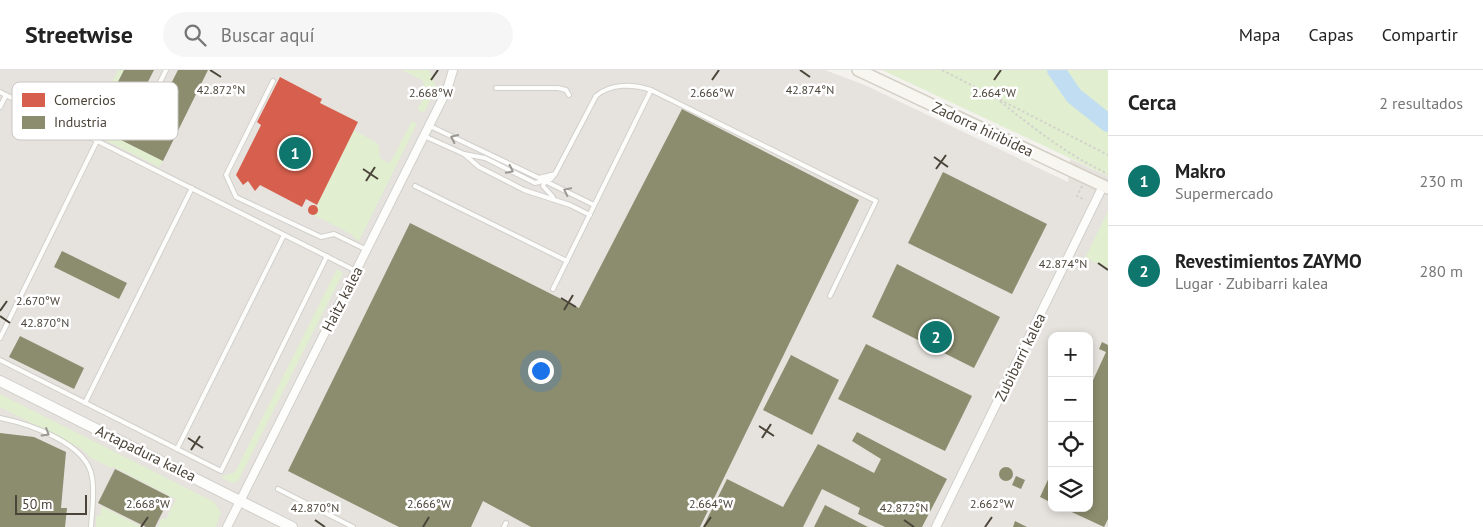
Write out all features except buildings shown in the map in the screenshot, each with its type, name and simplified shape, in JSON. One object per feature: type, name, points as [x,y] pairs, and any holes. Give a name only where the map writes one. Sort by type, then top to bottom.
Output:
[{"type":"main road","name":"Zadorra hiribidea","points":[[858,70],[1106,187]]},
{"type":"street","name":"Haitz kalea","points":[[227,527],[448,90],[453,70]]},
{"type":"street","name":"Zubibarri kalea","points":[[936,527],[1106,187]]},
{"type":"street","name":"Artapadura kalea","points":[[0,380],[292,527]]},
{"type":"lane","points":[[160,82],[166,70]]},
{"type":"lane","points":[[273,81],[226,175],[236,197],[321,237],[334,234],[367,250]]},
{"type":"lane","points":[[424,136],[464,154],[484,158],[535,183],[551,179],[556,174],[596,96],[604,89],[612,87],[642,87],[651,90],[876,201],[830,296]]},
{"type":"lane","points":[[496,88],[558,88],[566,90],[569,95]]},
{"type":"lane","points":[[553,289],[651,90]]},
{"type":"lane","points":[[0,92],[12,98]]},
{"type":"lane","points":[[0,107],[6,95]]},
{"type":"lane","points":[[430,126],[539,178],[546,179],[594,205]]},
{"type":"lane","points":[[0,338],[97,141],[356,271]]},
{"type":"lane","points":[[464,154],[479,167],[524,190],[558,201],[590,215]]},
{"type":"lane","points":[[546,179],[543,186],[548,194],[558,201]]},
{"type":"lane","points":[[415,186],[567,261]]},
{"type":"lane","points":[[85,403],[192,188]]},
{"type":"lane","points":[[177,449],[284,235]]},
{"type":"lane","points":[[0,360],[221,471],[327,256]]},
{"type":"lane","points":[[0,418],[40,429],[83,457],[92,475],[91,527]]},
{"type":"lane","points":[[278,489],[353,527]]},
{"type":"path","points":[[942,70],[1108,155]]},
{"type":"path","points":[[992,95],[1048,140],[1077,159],[1108,174]]},
{"type":"shaded area","points":[[0,70],[825,70],[867,86],[1068,182],[1070,159],[1108,176],[1108,527],[0,527]]},
{"type":"shaded area","points":[[274,70],[402,70],[422,80],[427,91],[399,145],[320,103],[322,99],[280,77],[279,80],[271,76]]},
{"type":"green space","points":[[118,70],[124,70],[118,82],[112,82]]},
{"type":"green space","points":[[402,70],[429,70],[436,87],[424,113],[417,110],[427,91]]},
{"type":"green space","points":[[882,70],[1108,70],[1108,176]]},
{"type":"green space","points":[[412,121],[417,124],[359,241],[353,235],[314,215],[318,212],[316,206],[354,130],[377,143],[380,158],[390,163]]},
{"type":"green space","points":[[105,140],[121,140],[163,161],[159,167]]},
{"type":"green space","points":[[1108,211],[1108,268],[1085,258]]},
{"type":"green space","points":[[337,269],[343,273],[238,481],[232,483],[221,477],[235,472]]},
{"type":"green space","points":[[0,394],[214,502],[221,512],[216,527],[158,527],[162,518],[166,519],[176,499],[114,467],[111,468],[91,458],[82,449],[0,407]]},
{"type":"green space","points":[[101,506],[142,527],[96,527],[96,516],[101,515]]},
{"type":"waterway","points":[[1056,70],[1074,96],[1108,123]]},
{"type":"place","name":"Makro","points":[[295,153]]},
{"type":"place","name":"Revestimientos ZAYMO","points":[[936,337]]}]
